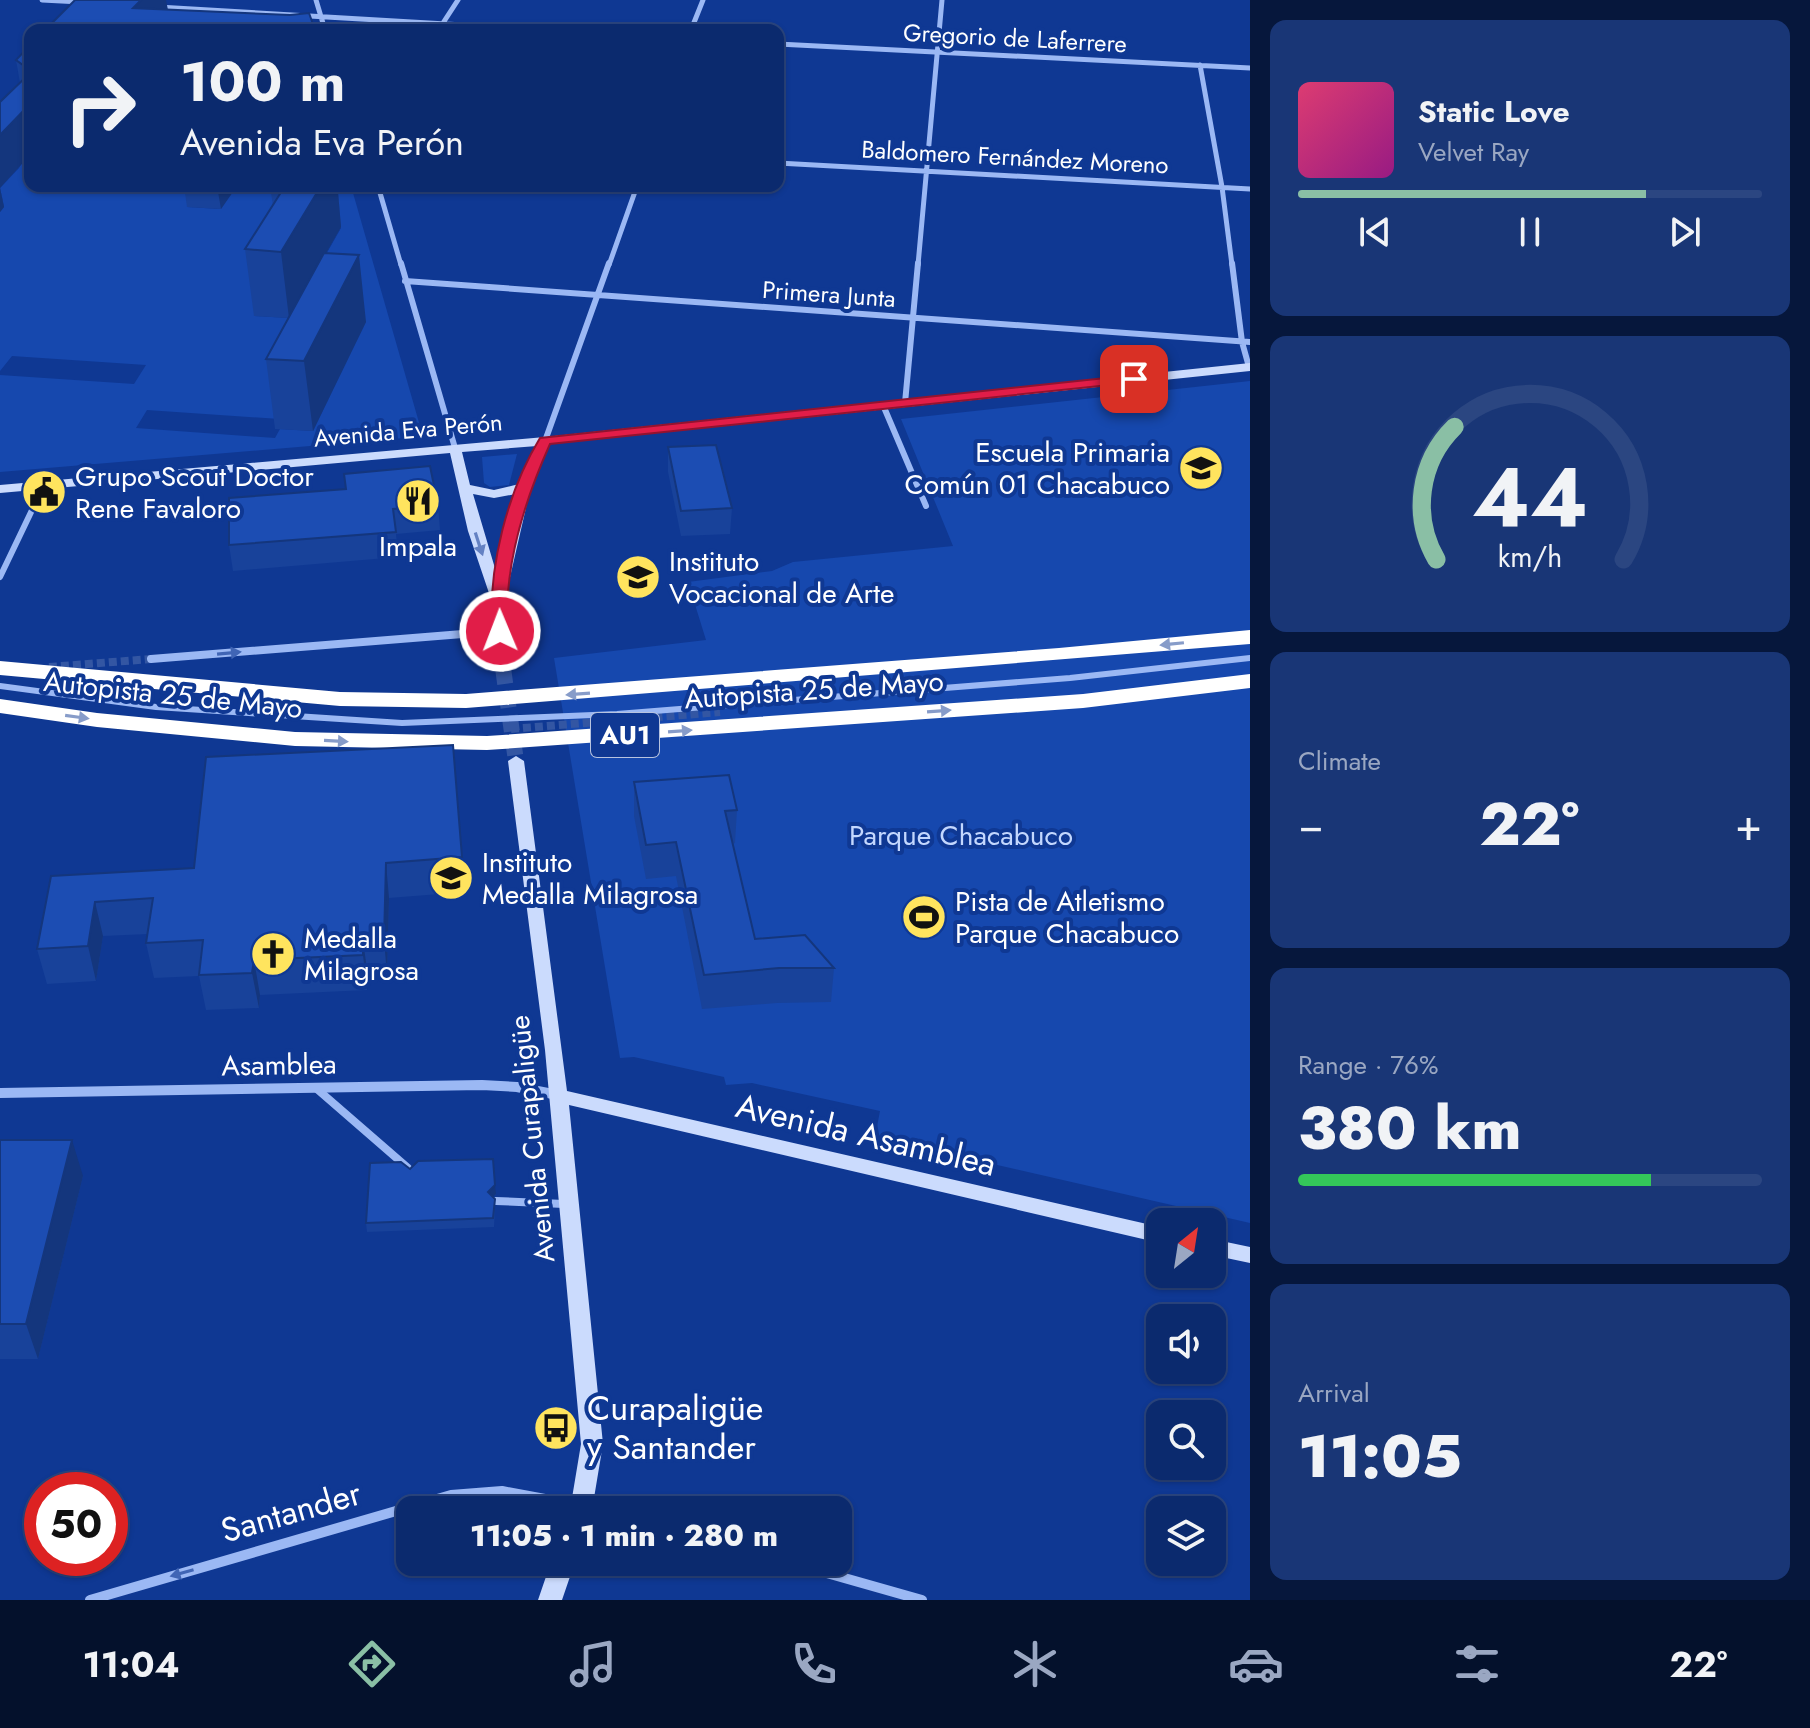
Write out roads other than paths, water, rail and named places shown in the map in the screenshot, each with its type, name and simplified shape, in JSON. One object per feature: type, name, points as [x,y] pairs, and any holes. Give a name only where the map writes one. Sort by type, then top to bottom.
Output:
[{"type":"highway","name":"Autopista 25 de Mayo","points":[[0,668],[261,694],[466,701],[1043,657],[1250,637]]},
{"type":"highway","name":"Autopista 25 de Mayo","points":[[0,706],[97,720],[295,739],[487,743],[1083,701],[1250,681]]},
{"type":"main road","name":"Avenida Eva Perón","points":[[0,489],[545,441],[1250,367]]},
{"type":"main road","points":[[498,599],[524,486],[545,441]]},
{"type":"main road","points":[[455,448],[475,531],[498,599],[503,668]]},
{"type":"main road","points":[[465,487],[493,495],[524,486]]},
{"type":"main road","name":"Avenida Curapaligüe","points":[[516,761],[570,1204],[592,1444],[590,1496]]},
{"type":"main road","name":"Avenida Asamblea","points":[[559,1096],[1146,1232]]},
{"type":"main road","points":[[1226,1250],[1250,1255]]},
{"type":"main road","points":[[550,1600],[558,1576]]},
{"type":"street","points":[[42,0],[85,2]]},
{"type":"street","points":[[316,0],[323,24]]},
{"type":"street","points":[[443,23],[458,0]]},
{"type":"street","points":[[693,24],[703,0]]},
{"type":"street","points":[[905,403],[910,318],[928,171],[942,0]]},
{"type":"street","points":[[147,6],[458,24]]},
{"type":"street","name":"Gregorio de Laferrere","points":[[784,44],[1250,68]]},
{"type":"street","points":[[1200,65],[1250,367]]},
{"type":"street","name":"Baldomero Fernández Moreno","points":[[784,163],[1250,189]]},
{"type":"street","points":[[380,192],[455,448]]},
{"type":"street","points":[[545,441],[635,192]]},
{"type":"street","name":"Primera Junta","points":[[405,281],[1246,342]]},
{"type":"street","points":[[883,405],[926,506]]},
{"type":"street","points":[[0,577],[44,485]]},
{"type":"street","points":[[151,659],[500,631]]},
{"type":"street","name":"Asamblea","points":[[0,1093],[482,1085],[517,1087],[559,1096]]},
{"type":"street","name":"Santander","points":[[448,1496],[502,1491],[528,1496]]},
{"type":"street","name":"Santander","points":[[90,1600],[396,1511]]},
{"type":"street","points":[[837,1576],[922,1600]]},
{"type":"lane","points":[[0,686],[156,707],[402,723],[617,714],[1070,678],[1250,658]]},
{"type":"lane","points":[[315,1086],[412,1171]]},
{"type":"lane","points":[[496,1201],[570,1204]]},
{"type":"tunnel","points":[[49,667],[151,659]]},
{"type":"tunnel","points":[[503,668],[516,761]]},
{"type":"tunnel","points":[[511,729],[720,712]]},
{"type":"place","name":"Escuela Primaria Común 01 Chacabuco","points":[[1201,468]]},
{"type":"place","name":"Grupo Scout Doctor Rene Favaloro","points":[[44,492]]},
{"type":"place","name":"Impala","points":[[418,501]]},
{"type":"place","name":"Instituto Vocacional de Arte","points":[[638,577]]},
{"type":"place","name":"Instituto Medalla Milagrosa","points":[[451,878]]},
{"type":"place","name":"Pista de Atletismo Parque Chacabuco","points":[[924,917]]},
{"type":"place","name":"Medalla Milagrosa","points":[[273,954]]},
{"type":"place","name":"Curapaligüe y Santander","points":[[556,1428]]},
{"type":"park label","name":"Parque Chacabuco","points":[[961,835]]}]
